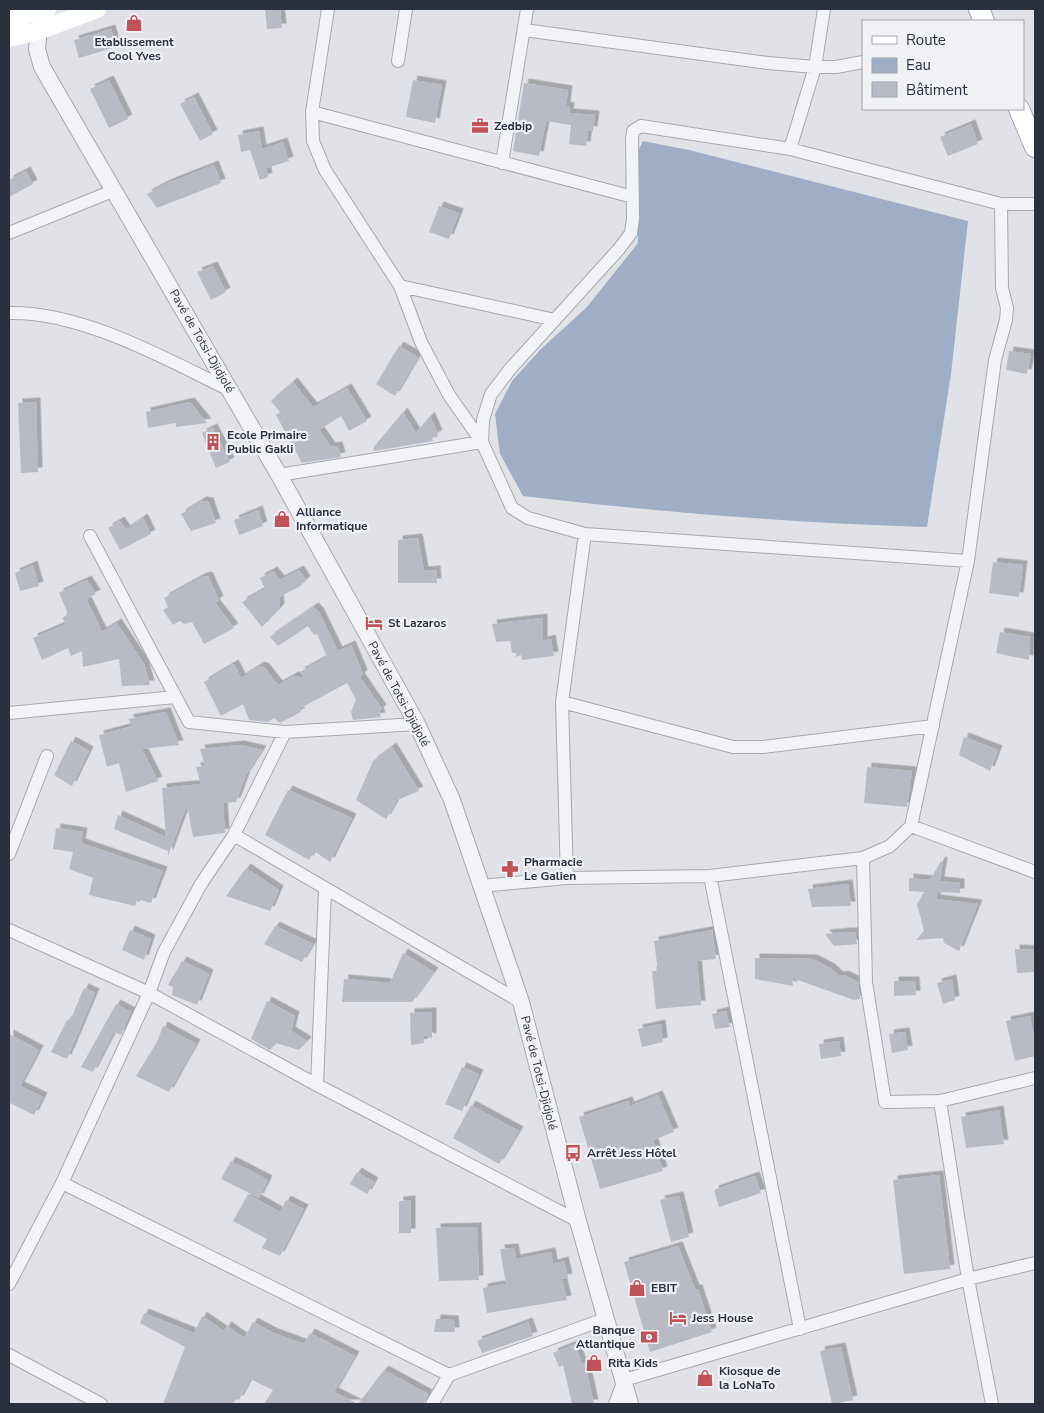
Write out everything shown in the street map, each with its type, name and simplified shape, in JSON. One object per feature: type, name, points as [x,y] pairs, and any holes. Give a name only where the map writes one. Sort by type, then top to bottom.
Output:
[{"type":"main road","points":[[9,38],[38,31],[97,9]]},
{"type":"main road","points":[[9,20],[43,10]]},
{"type":"main road","points":[[1019,110],[1035,146]]},
{"type":"street","points":[[328,9],[312,112],[312,141],[325,170],[400,286],[421,342],[449,395],[482,442],[512,508],[528,518],[585,534],[968,560]]},
{"type":"street","points":[[398,61],[406,9]]},
{"type":"street","points":[[502,163],[527,9]]},
{"type":"street","points":[[790,149],[815,67],[824,9]]},
{"type":"street","name":"Pavé de Totsi-Djidjolé","points":[[43,10],[38,31],[37,50],[42,67],[279,475],[417,724],[452,800],[521,1002],[578,1221],[630,1404]]},
{"type":"street","points":[[524,30],[768,63],[836,67],[862,62]]},
{"type":"street","points":[[312,112],[633,197]]},
{"type":"street","points":[[482,442],[483,420],[491,394],[631,233],[633,197],[632,140],[634,131],[641,126],[790,149],[1001,204],[1035,204]]},
{"type":"street","points":[[9,233],[115,190]]},
{"type":"street","points":[[481,886],[567,878],[710,876],[863,858],[890,846],[910,826],[968,560],[995,360],[1006,314],[1002,288],[1001,204]]},
{"type":"street","points":[[400,286],[555,320]]},
{"type":"street","points":[[9,313],[33,314],[88,327],[144,348],[230,390]]},
{"type":"street","points":[[279,475],[482,442]]},
{"type":"street","points":[[567,878],[562,702],[585,534]]},
{"type":"street","points":[[90,536],[189,722],[285,732],[417,724]]},
{"type":"street","points":[[9,713],[175,697]]},
{"type":"street","points":[[562,702],[733,747],[763,747],[933,726]]},
{"type":"street","points":[[9,1284],[62,1183],[149,994],[164,952],[202,884],[234,836],[285,732]]},
{"type":"street","points":[[9,854],[47,756]]},
{"type":"street","points":[[910,826],[1035,872]]},
{"type":"street","points":[[234,836],[521,1002]]},
{"type":"street","points":[[863,858],[866,982],[885,1102],[940,1101],[1035,1078]]},
{"type":"street","points":[[710,876],[800,1329]]},
{"type":"street","points":[[317,1085],[325,890]]},
{"type":"street","points":[[9,930],[149,994],[317,1085],[578,1221]]},
{"type":"street","points":[[940,1101],[968,1279],[992,1404]]},
{"type":"street","points":[[62,1183],[449,1375]]},
{"type":"street","points":[[615,1404],[624,1380],[968,1279],[1035,1263]]},
{"type":"street","points":[[432,1404],[449,1375],[605,1319]]},
{"type":"street","points":[[9,1355],[101,1404]]},
{"type":"water","points":[[643,141],[689,150],[968,221],[951,374],[927,527],[725,516],[523,496],[500,454],[495,414],[512,381],[540,350],[587,307],[638,243],[637,153]]},
{"type":"building","points":[[265,9],[280,9],[282,28],[267,29]]},
{"type":"building","points":[[111,29],[116,47],[79,58],[74,40]]},
{"type":"building","points":[[109,80],[128,119],[109,128],[90,89]]},
{"type":"building","points":[[413,80],[442,85],[435,123],[406,117]]},
{"type":"building","points":[[524,83],[568,90],[566,106],[570,107],[569,113],[595,115],[593,131],[588,130],[586,146],[569,144],[571,125],[546,121],[539,156],[513,151]]},
{"type":"building","points":[[194,97],[213,134],[200,141],[180,104]]},
{"type":"building","points":[[971,124],[978,144],[948,156],[940,137]]},
{"type":"building","points":[[259,131],[262,149],[283,142],[289,161],[266,168],[268,177],[260,180],[250,150],[241,152],[238,135]]},
{"type":"building","points":[[214,165],[221,183],[157,208],[147,194],[168,183]]},
{"type":"building","points":[[26,171],[33,184],[9,197],[9,180]]},
{"type":"building","points":[[439,206],[459,213],[449,239],[429,232]]},
{"type":"building","points":[[213,266],[226,292],[211,300],[197,272]]},
{"type":"building","points":[[399,346],[418,357],[395,396],[376,384]]},
{"type":"building","points":[[1009,351],[1031,354],[1027,374],[1006,370]]},
{"type":"building","points":[[293,382],[313,407],[347,388],[367,421],[349,431],[341,416],[319,430],[331,447],[338,446],[341,457],[302,463],[276,415],[280,412],[271,401]]},
{"type":"building","points":[[36,402],[38,472],[21,473],[18,403]]},
{"type":"building","points":[[190,402],[207,423],[176,427],[176,423],[148,428],[146,412]]},
{"type":"building","points":[[403,412],[416,433],[430,416],[438,434],[432,438],[433,441],[374,451],[373,448]]},
{"type":"building","name":"Ecole Primaire Public Gakli","points":[[213,428],[230,462],[216,468],[202,433]]},
{"type":"building","points":[[202,501],[209,502],[216,523],[191,531],[181,514]]},
{"type":"building","points":[[258,510],[263,526],[239,535],[234,520]]},
{"type":"building","points":[[143,518],[151,534],[120,550],[108,528],[120,521],[126,530]]},
{"type":"building","points":[[418,538],[424,571],[436,570],[437,583],[398,583],[398,540]]},
{"type":"building","points":[[993,562],[1023,565],[1019,597],[989,593]]},
{"type":"building","points":[[33,565],[39,586],[20,591],[15,573]]},
{"type":"building","points":[[299,570],[306,580],[299,587],[279,597],[280,608],[262,627],[242,602],[265,589],[260,578],[273,571],[280,580]]},
{"type":"building","points":[[208,576],[219,600],[215,603],[234,628],[204,644],[192,622],[184,624],[180,621],[173,625],[163,610],[168,607],[164,598],[202,577]]},
{"type":"building","points":[[87,580],[96,594],[86,599],[102,632],[117,623],[144,664],[150,685],[122,686],[119,659],[83,667],[82,651],[71,656],[68,648],[42,660],[33,638],[66,624],[62,618],[68,614],[59,593]]},
{"type":"building","points":[[314,607],[319,612],[338,651],[351,645],[363,674],[360,677],[382,709],[379,711],[381,717],[353,720],[351,712],[356,700],[347,683],[299,709],[301,712],[280,723],[274,718],[268,722],[249,720],[243,704],[221,716],[204,682],[234,664],[241,678],[260,666],[265,668],[278,685],[294,676],[305,678],[300,672],[327,657],[317,634],[314,635],[308,626],[278,646],[270,637]]},
{"type":"building","points":[[543,618],[543,641],[551,639],[554,656],[522,660],[521,655],[516,657],[516,653],[512,653],[510,641],[496,642],[492,624]]},
{"type":"building","points":[[1000,632],[1030,637],[1029,660],[996,653]]},
{"type":"building","points":[[166,712],[179,745],[142,749],[158,781],[126,792],[119,763],[107,767],[99,735],[133,726],[128,719]]},
{"type":"building","points":[[964,737],[998,750],[990,771],[959,755]]},
{"type":"building","points":[[71,741],[89,751],[72,786],[54,775]]},
{"type":"building","points":[[240,745],[262,750],[246,775],[236,802],[223,803],[225,833],[193,837],[187,805],[168,856],[168,851],[114,829],[118,815],[166,837],[162,788],[201,784],[196,767],[205,766],[200,749]]},
{"type":"building","points":[[392,747],[419,791],[397,800],[386,819],[356,800],[373,761]]},
{"type":"building","points":[[867,767],[912,771],[907,807],[864,803]]},
{"type":"building","points":[[288,790],[352,818],[330,862],[314,851],[309,860],[265,835]]},
{"type":"building","points":[[56,828],[83,832],[81,843],[163,871],[151,903],[137,899],[135,906],[89,895],[93,878],[69,869],[73,852],[53,849]]},
{"type":"building","points":[[941,861],[943,862],[940,881],[960,883],[960,893],[938,892],[936,899],[978,904],[959,951],[944,943],[943,938],[916,940],[924,931],[917,904],[924,892],[909,891],[909,878],[930,880]]},
{"type":"building","points":[[246,868],[279,890],[270,911],[226,896]]},
{"type":"building","points":[[848,884],[851,906],[812,907],[808,889]]},
{"type":"building","points":[[275,926],[313,944],[302,962],[264,944]]},
{"type":"building","points":[[130,930],[151,939],[144,960],[122,950]]},
{"type":"building","points":[[712,930],[716,959],[697,961],[701,1005],[656,1009],[652,971],[658,971],[654,941]]},
{"type":"building","points":[[855,932],[857,944],[834,946],[825,934]]},
{"type":"building","points":[[1015,949],[1035,950],[1035,972],[1017,973]]},
{"type":"building","points":[[403,953],[434,972],[412,1002],[342,1002],[344,979],[390,983]]},
{"type":"building","points":[[755,958],[813,959],[830,968],[839,976],[844,975],[858,982],[860,999],[854,1000],[792,978],[793,986],[755,979]]},
{"type":"building","points":[[182,961],[209,974],[197,1005],[172,995],[173,987],[168,985]]},
{"type":"building","points":[[952,979],[955,1000],[943,1004],[937,983]]},
{"type":"building","points":[[894,981],[915,981],[916,995],[894,996]]},
{"type":"building","points":[[84,988],[95,993],[67,1059],[51,1052],[67,1020],[70,1021]]},
{"type":"building","points":[[267,1001],[295,1016],[291,1031],[307,1041],[299,1050],[276,1043],[270,1050],[251,1039]]},
{"type":"building","points":[[116,1004],[131,1012],[121,1035],[114,1032],[93,1072],[81,1067]]},
{"type":"building","points":[[726,1011],[730,1027],[715,1029],[712,1014]]},
{"type":"building","points":[[432,1012],[432,1038],[423,1035],[424,1043],[411,1045],[410,1013]]},
{"type":"building","points":[[1030,1016],[1035,1043],[1035,1056],[1015,1061],[1006,1021]]},
{"type":"building","points":[[661,1024],[663,1042],[642,1047],[638,1029]]},
{"type":"building","points":[[163,1026],[196,1044],[169,1092],[136,1076],[157,1042]]},
{"type":"building","points":[[905,1032],[908,1050],[892,1053],[889,1034]]},
{"type":"building","points":[[9,1034],[39,1050],[20,1086],[43,1097],[34,1115],[10,1103],[9,1107]]},
{"type":"building","points":[[839,1041],[841,1056],[821,1059],[819,1044]]},
{"type":"building","points":[[462,1067],[479,1074],[462,1111],[445,1104]]},
{"type":"building","points":[[658,1095],[674,1132],[653,1140],[663,1171],[600,1189],[579,1117],[628,1101],[630,1106]]},
{"type":"building","points":[[471,1105],[519,1131],[499,1164],[453,1138]]},
{"type":"building","points":[[999,1110],[1004,1144],[966,1148],[961,1117]]},
{"type":"building","points":[[231,1161],[268,1180],[259,1198],[221,1179]]},
{"type":"building","points":[[357,1172],[374,1182],[367,1194],[350,1184]]},
{"type":"building","points":[[939,1175],[950,1269],[904,1274],[893,1180]]},
{"type":"building","points":[[755,1176],[761,1193],[719,1207],[714,1190]]},
{"type":"building","points":[[248,1194],[280,1212],[286,1200],[304,1209],[280,1256],[262,1248],[267,1239],[233,1221]]},
{"type":"building","points":[[679,1196],[689,1237],[671,1242],[660,1200]]},
{"type":"building","points":[[411,1200],[411,1233],[399,1233],[399,1201]]},
{"type":"building","points":[[477,1227],[479,1280],[439,1281],[436,1228]]},
{"type":"building","points":[[678,1246],[695,1289],[698,1289],[712,1332],[650,1352],[624,1262]]},
{"type":"building","points":[[514,1248],[516,1259],[551,1252],[553,1264],[564,1261],[568,1278],[562,1279],[567,1300],[487,1313],[483,1288],[506,1284],[500,1249]]},
{"type":"building","points":[[144,1313],[194,1333],[202,1316],[224,1331],[227,1326],[244,1338],[253,1322],[274,1333],[304,1344],[310,1333],[355,1356],[334,1392],[358,1404],[264,1404],[273,1390],[250,1379],[239,1400],[236,1399],[233,1404],[163,1404],[185,1347],[140,1323]]},
{"type":"building","points":[[436,1319],[454,1320],[455,1332],[434,1332]]},
{"type":"building","points":[[528,1322],[533,1336],[482,1353],[477,1341]]},
{"type":"building","points":[[575,1344],[582,1364],[585,1363],[594,1404],[572,1404],[563,1365],[559,1367],[553,1353]]},
{"type":"building","points":[[841,1347],[853,1400],[832,1404],[820,1351]]},
{"type":"building","points":[[384,1370],[428,1394],[424,1404],[358,1404]]},
{"type":"place","name":"Etablissement Cool Yves","points":[[134,23]]},
{"type":"place","name":"Zedbip","points":[[480,126]]},
{"type":"place","name":"Ecole Primaire Public Gakli","points":[[213,442]]},
{"type":"place","name":"Alliance Informatique","points":[[282,519]]},
{"type":"place","name":"St Lazaros","points":[[374,623]]},
{"type":"place","name":"Pharmacie Le Galien","points":[[510,869]]},
{"type":"place","name":"Arrêt Jess Hôtel","points":[[573,1153]]},
{"type":"place","name":"EBIT","points":[[637,1288]]},
{"type":"place","name":"Jess House","points":[[678,1318]]},
{"type":"place","name":"Banque Atlantique","points":[[649,1337]]},
{"type":"place","name":"Rita Kids","points":[[594,1363]]},
{"type":"place","name":"Kiosque de la LoNaTo","points":[[705,1378]]}]
